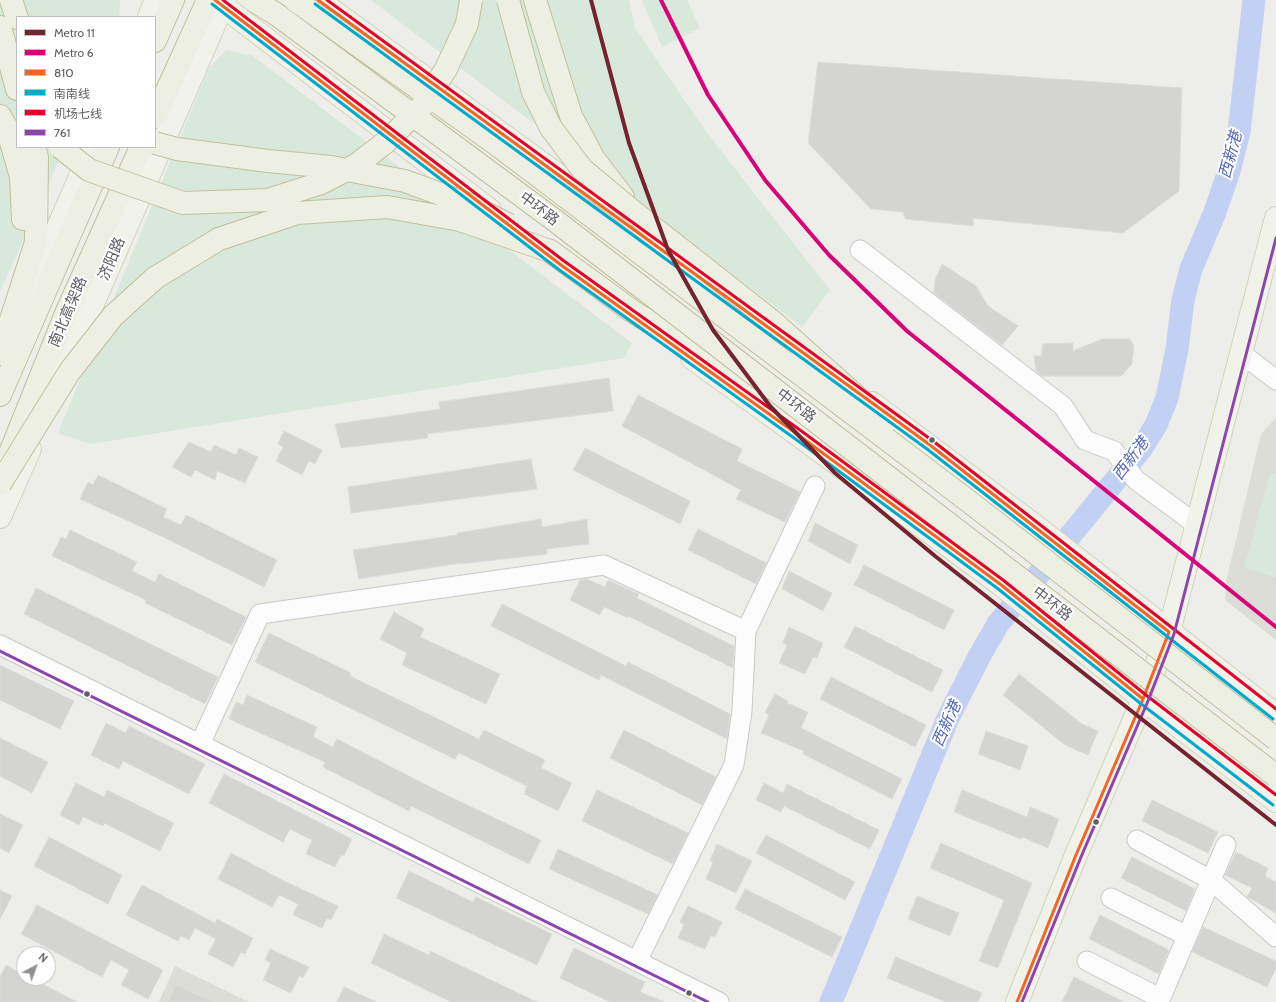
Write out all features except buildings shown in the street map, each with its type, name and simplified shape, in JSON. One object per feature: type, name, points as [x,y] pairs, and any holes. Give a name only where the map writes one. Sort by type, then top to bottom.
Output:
[{"type":"highway","points":[[11,0],[16,16]]},
{"type":"highway","points":[[156,38],[173,0]]},
{"type":"highway","name":"中环路","points":[[253,0],[276,14],[553,219],[1276,776]]},
{"type":"highway","name":"中环路","points":[[296,0],[496,144],[967,500],[1276,739]]},
{"type":"highway","points":[[61,148],[89,170],[183,203],[268,200],[321,183],[356,165],[386,142],[422,106],[446,69],[467,24],[471,0]]},
{"type":"highway","points":[[508,0],[533,92],[551,128],[582,169],[636,214],[773,322],[875,413],[967,500]]},
{"type":"highway","points":[[535,0],[571,116],[594,159],[636,214]]},
{"type":"highway","points":[[156,115],[218,1]]},
{"type":"highway","points":[[0,27],[16,85]]},
{"type":"highway","points":[[0,82],[16,103]]},
{"type":"highway","points":[[0,116],[7,128],[20,177],[24,237],[23,282]]},
{"type":"highway","points":[[156,143],[193,151],[268,161],[331,166],[405,181],[470,205],[526,234],[632,310],[707,358],[796,406]]},
{"type":"highway","points":[[0,354],[36,242],[37,157],[34,148]]},
{"type":"highway","name":"南北高架路","points":[[0,395],[108,148]]},
{"type":"highway","name":"南北高架路","points":[[0,479],[67,311],[141,148]]},
{"type":"highway","points":[[0,484],[70,371],[113,316],[155,278],[219,239],[297,213],[387,207],[460,220],[550,252]]},
{"type":"main road","points":[[149,16],[156,0]]},
{"type":"main road","points":[[318,0],[930,445],[1042,531],[1276,716]]},
{"type":"main road","points":[[218,1],[562,265],[797,434],[1000,584],[1143,699],[1276,801]]},
{"type":"main road","name":"济阳路","points":[[156,148],[218,1]]},
{"type":"main road","points":[[0,359],[93,148]]},
{"type":"main road","name":"济阳路","points":[[0,517],[156,148]]},
{"type":"main road","points":[[1017,1002],[1076,855],[1143,699],[1169,632],[1276,218]]},
{"type":"street","points":[[860,250],[1063,406],[1085,440],[1114,451],[1136,480],[1197,525]]},
{"type":"street","points":[[1241,353],[1276,380]]},
{"type":"street","points":[[637,961],[734,765],[742,710],[746,632],[815,486]]},
{"type":"street","points":[[200,744],[260,614],[604,565],[746,632]]},
{"type":"street","points":[[0,645],[719,1002]]},
{"type":"street","points":[[1137,840],[1212,880],[1276,937]]},
{"type":"street","points":[[1087,961],[1160,1000],[1226,845]]},
{"type":"street","points":[[1111,898],[1187,936]]},
{"type":"shaded area","points":[[1276,418],[1276,640],[1226,601],[1225,586],[1261,434]]},
{"type":"shaded area","points":[[175,966],[249,1002],[159,1002]]},
{"type":"green space","points":[[0,0],[120,0],[119,16],[16,16],[16,148],[65,148],[0,292]]},
{"type":"green space","points":[[371,0],[629,0],[635,28],[707,133],[830,290],[802,327]]},
{"type":"green space","points":[[642,0],[687,0],[700,28],[662,47]]},
{"type":"green space","points":[[226,50],[253,56],[632,343],[624,358],[90,444],[58,433],[209,68]]},
{"type":"green space","points":[[1270,473],[1276,474],[1276,577],[1244,568]]},
{"type":"waterway","name":"西新港","points":[[831,1002],[948,718],[980,655],[998,624],[1141,449],[1156,425],[1167,398],[1177,349],[1183,300],[1191,269],[1215,212],[1229,171],[1239,132],[1254,0]]},
{"type":"metro line","name":"11","points":[[591,0],[629,143],[668,250],[713,330],[770,406],[835,473],[935,556],[1276,825]]},
{"type":"metro line","name":"6","points":[[661,0],[708,95],[765,180],[829,255],[907,331],[1276,627]]},
{"type":"transit line","name":"810","points":[[215,0],[561,265],[797,434],[1000,584],[1143,699]]},
{"type":"transit line","name":"机场七线","points":[[223,0],[564,261],[800,430],[1003,580],[1146,695],[1276,795]]},
{"type":"transit line","name":"810","points":[[318,0],[930,445],[1169,632],[1143,699],[1076,855],[1017,1002]]},
{"type":"transit line","name":"机场七线","points":[[327,0],[933,441],[1276,709]]},
{"type":"transit line","name":"南南线","points":[[212,4],[558,269],[794,438],[997,588],[1140,703],[1273,805]]},
{"type":"transit line","name":"南南线","points":[[315,4],[927,449],[1273,719]]},
{"type":"transit line","name":"761","points":[[1022,1002],[1081,857],[1148,701],[1174,634],[1276,238]]},
{"type":"transit line","name":"761","points":[[0,651],[708,1002]]}]
